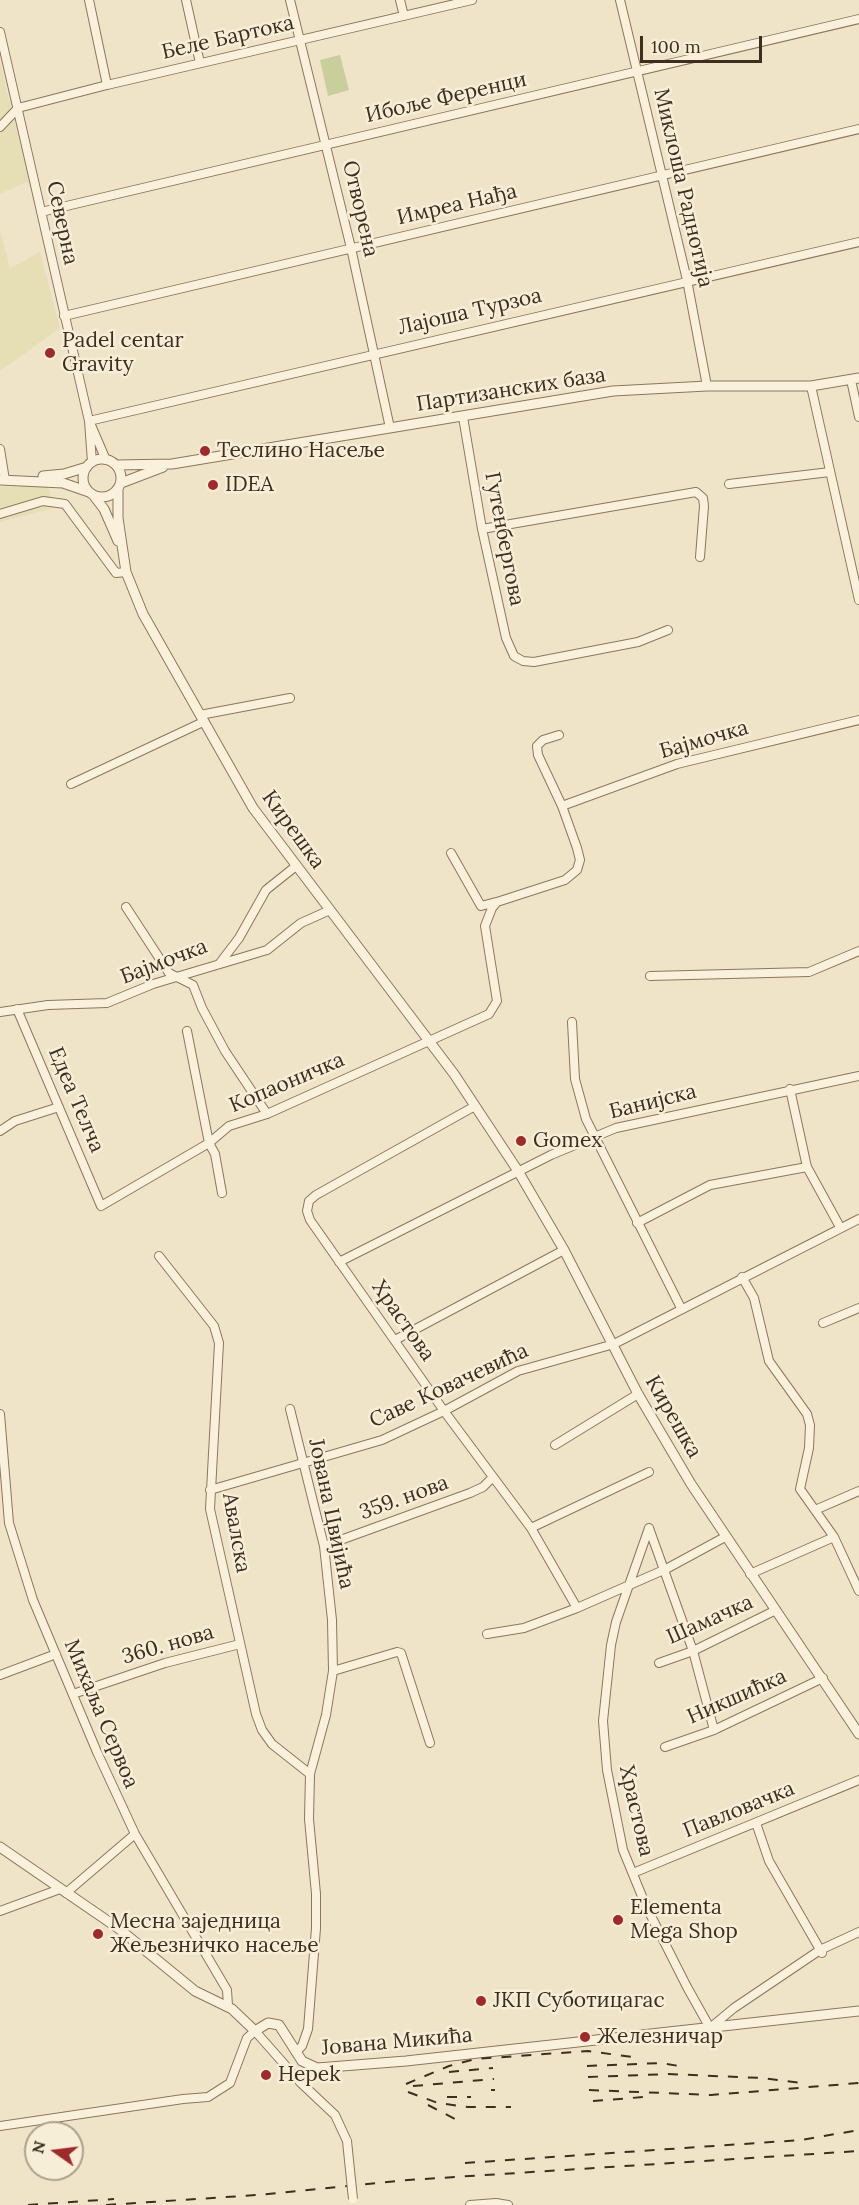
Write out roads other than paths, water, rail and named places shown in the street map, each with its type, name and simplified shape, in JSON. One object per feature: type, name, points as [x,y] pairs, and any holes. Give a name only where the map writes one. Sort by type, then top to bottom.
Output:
[{"type":"street","points":[[89,0],[107,85]]},
{"type":"street","points":[[186,0],[200,63]]},
{"type":"street","name":"Отворена","points":[[290,0],[351,248],[390,428]]},
{"type":"street","points":[[400,0],[404,16]]},
{"type":"street","name":"Беле Бартока","points":[[18,108],[472,0]]},
{"type":"street","name":"Миклоша Раднотија","points":[[620,0],[687,280],[707,386]]},
{"type":"street","name":"Ибоље Ференци","points":[[41,212],[859,20]]},
{"type":"street","name":"Северна","points":[[0,32],[89,421],[106,460]]},
{"type":"street","points":[[0,127],[18,108]]},
{"type":"street","name":"Имреа Нађа","points":[[64,316],[859,129]]},
{"type":"street","name":"Лајоша Турзоа","points":[[89,421],[687,280],[859,242]]},
{"type":"street","points":[[855,379],[859,417]]},
{"type":"street","name":"Партизанских база","points":[[116,465],[172,464],[613,391],[707,386],[811,386],[855,379]]},
{"type":"street","points":[[811,386],[859,599]]},
{"type":"street","name":"Гутенбергова","points":[[463,417],[482,529],[506,638],[514,656],[523,662],[534,662],[638,642],[668,630]]},
{"type":"street","name":"Северна","points":[[89,421],[89,465]]},
{"type":"street","points":[[0,449],[2,480],[64,474],[106,460],[116,465],[120,472],[119,486],[107,497],[91,494],[63,483],[22,479]]},
{"type":"street","name":"Партизанских база","points":[[119,486],[172,464]]},
{"type":"street","points":[[89,465],[83,480],[91,494]]},
{"type":"street","points":[[729,484],[830,472]]},
{"type":"street","name":"Кирешка","points":[[119,486],[126,572],[143,614],[253,808],[430,1041],[518,1171],[564,1250],[638,1394],[725,1537],[859,1734]]},
{"type":"street","points":[[482,529],[681,492],[696,492],[703,498],[700,557]]},
{"type":"street","name":"Кирешка","points":[[91,494],[105,509],[123,551]]},
{"type":"street","points":[[0,514],[43,501],[65,504],[116,573],[126,572]]},
{"type":"street","points":[[71,784],[202,719],[290,698]]},
{"type":"street","name":"Бајмочка","points":[[562,806],[677,764],[859,720]]},
{"type":"street","points":[[481,906],[565,880],[577,870],[580,860],[562,806],[538,755],[537,746],[543,740],[559,735]]},
{"type":"street","points":[[451,852],[486,917]]},
{"type":"street","name":"Бајмочка","points":[[0,1012],[107,1003],[175,977],[219,964],[239,938],[266,890],[296,866]]},
{"type":"street","points":[[430,1041],[489,1014],[494,1009],[496,995],[485,926],[486,917],[497,902]]},
{"type":"street","points":[[126,907],[169,973],[193,985],[202,1008],[225,1051],[267,1114]]},
{"type":"street","points":[[219,964],[267,950],[302,923],[330,910]]},
{"type":"street","points":[[650,976],[809,972],[859,951]]},
{"type":"street","name":"Едеа Телча","points":[[16,1009],[101,1206]]},
{"type":"street","points":[[572,1022],[578,1099],[681,1308]]},
{"type":"street","points":[[187,1031],[209,1143],[215,1154],[222,1193]]},
{"type":"street","name":"Копаоничка","points":[[101,1206],[209,1143],[229,1126],[267,1114],[430,1041]]},
{"type":"street","name":"Банијска","points":[[339,1262],[518,1171],[595,1136],[647,1120],[859,1076]]},
{"type":"street","points":[[790,1089],[807,1167],[840,1227]]},
{"type":"street","points":[[339,1262],[310,1220],[307,1211],[309,1202],[316,1195],[475,1106]]},
{"type":"street","points":[[0,1131],[15,1121],[59,1107]]},
{"type":"street","points":[[638,1222],[710,1185],[807,1167]]},
{"type":"street","name":"Саве Ковачевића","points":[[210,1490],[303,1465],[382,1440],[444,1411],[518,1371],[544,1361],[614,1344],[859,1219]]},
{"type":"street","points":[[395,1340],[564,1250]]},
{"type":"street","name":"Авалска","points":[[159,1256],[214,1326],[219,1343],[210,1490],[214,1534],[262,1730],[272,1744],[310,1774]]},
{"type":"street","name":"Храстова","points":[[339,1262],[444,1411],[531,1528],[578,1608]]},
{"type":"street","points":[[742,1277],[754,1298],[769,1360],[807,1414],[810,1425],[809,1448],[800,1488],[806,1500],[816,1510],[834,1537],[859,1591]]},
{"type":"street","points":[[823,1323],[859,1308]]},
{"type":"street","points":[[555,1445],[638,1394]]},
{"type":"street","name":"Јована Цвијића","points":[[290,1409],[324,1546],[332,1620],[333,1671],[326,1715],[310,1774],[309,1818],[316,1894],[316,1928],[308,2029],[302,2046],[296,2052]]},
{"type":"street","name":"Михаља Сервоа","points":[[0,1414],[9,1523],[30,1589],[73,1694],[135,1834],[227,1990],[228,2006]]},
{"type":"street","points":[[531,1528],[649,1472]]},
{"type":"street","name":"359. нова","points":[[324,1546],[470,1493],[493,1477]]},
{"type":"street","points":[[816,1510],[859,1491]]},
{"type":"street","name":"Храстова","points":[[666,1569],[649,1528],[628,1586],[611,1645],[603,1720],[607,1770],[623,1850],[665,1944],[710,2028]]},
{"type":"street","points":[[487,1634],[524,1628],[578,1608],[666,1569],[725,1537]]},
{"type":"street","points":[[750,1574],[834,1537]]},
{"type":"street","points":[[666,1569],[693,1651],[714,1730]]},
{"type":"street","name":"Шамачка","points":[[660,1662],[693,1651],[776,1610]]},
{"type":"street","name":"360. нова","points":[[73,1694],[165,1663],[240,1644]]},
{"type":"street","points":[[333,1671],[397,1652],[401,1653],[430,1743]]},
{"type":"street","points":[[0,1676],[56,1654]]},
{"type":"street","name":"Никшићка","points":[[665,1747],[714,1730],[823,1678]]},
{"type":"street","name":"Павловачка","points":[[633,1873],[859,1780]]},
{"type":"street","points":[[756,1823],[769,1861],[822,1952]]},
{"type":"street","points":[[0,1911],[63,1891],[135,1834]]},
{"type":"street","points":[[0,1847],[118,1929],[195,1991],[228,2006],[255,2031],[300,2082],[336,2115],[347,2142],[354,2202]]},
{"type":"street","points":[[710,2028],[734,2008],[822,1952],[859,1932]]},
{"type":"street","name":"Јована Микића","points":[[255,2031],[266,2024],[276,2023],[283,2028],[302,2061],[309,2065],[333,2069],[859,2011]]},
{"type":"street","points":[[0,2126],[208,2097],[230,2083],[247,2038],[255,2031]]},
{"type":"street","points":[[470,2205],[508,2205]]},
{"type":"railway","points":[[406,2084],[449,2066],[475,2059],[588,2051],[632,2057]]},
{"type":"railway","points":[[587,2066],[661,2063],[685,2067]]},
{"type":"railway","points":[[449,2072],[493,2068]]},
{"type":"railway","points":[[588,2077],[668,2074],[761,2078],[802,2083]]},
{"type":"railway","points":[[413,2086],[494,2079]]},
{"type":"railway","points":[[589,2090],[711,2095],[859,2083]]},
{"type":"railway","points":[[408,2092],[438,2103],[468,2107],[511,2107]]},
{"type":"railway","points":[[447,2097],[471,2097]]},
{"type":"railway","points":[[593,2101],[644,2097]]},
{"type":"railway","points":[[428,2105],[455,2119]]},
{"type":"railway","points":[[465,2163],[801,2140],[859,2130]]},
{"type":"railway","points":[[106,2205],[257,2195],[408,2180],[859,2151]]},
{"type":"railway","points":[[28,2205],[114,2199]]},
{"type":"place","name":"Padel centar Gravity","points":[[50,353]]},
{"type":"place","name":"Теслино Насеље","points":[[205,451]]},
{"type":"place","name":"IDEA","points":[[213,485]]},
{"type":"place","name":"Gomex","points":[[521,1141]]},
{"type":"place","name":"Elementa Mega Shop","points":[[618,1920]]},
{"type":"place","name":"Месна заједница Жељезничко насеље","points":[[98,1934]]},
{"type":"place","name":"ЈКП Суботицагас","points":[[481,2001]]},
{"type":"place","name":"Железничар","points":[[585,2037]]},
{"type":"place","name":"Hepek","points":[[266,2075]]}]
